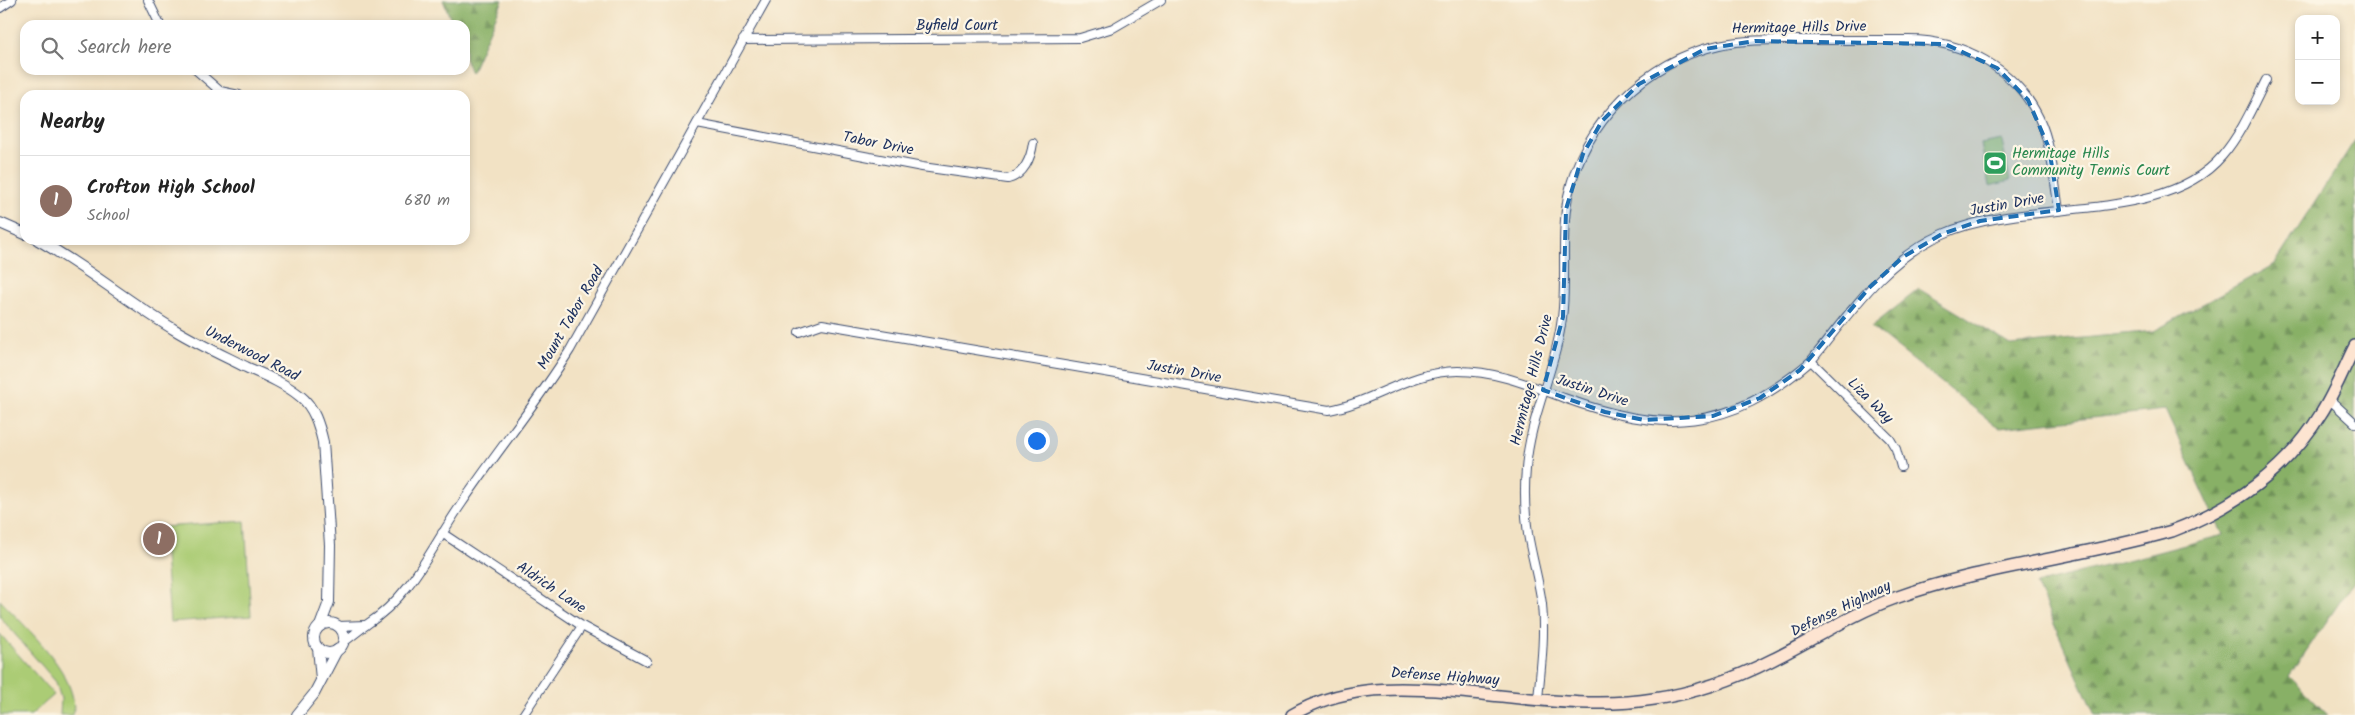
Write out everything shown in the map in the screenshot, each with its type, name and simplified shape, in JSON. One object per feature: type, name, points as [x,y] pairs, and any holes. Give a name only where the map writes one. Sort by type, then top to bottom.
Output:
[{"type":"main road","name":"Defense Highway","points":[[1292,715],[1323,700],[1342,694],[1387,688],[1614,703],[1654,699],[1696,690],[1743,674],[1854,616],[1894,599],[1963,578],[2145,539],[2189,525],[2236,500],[2269,474],[2304,437],[2329,399],[2355,346]]},
{"type":"street","points":[[0,8],[12,0]]},
{"type":"street","points":[[148,0],[158,20]]},
{"type":"street","name":"Mount Tabor Road","points":[[340,646],[400,597],[461,503],[550,382],[766,0]]},
{"type":"street","name":"Byfield Court","points":[[743,40],[1080,38],[1113,28],[1161,0]]},
{"type":"street","name":"Hermitage Hills Drive","points":[[1538,699],[1544,627],[1542,602],[1528,535],[1526,480],[1528,451],[1543,390],[1558,344],[1563,317],[1565,279],[1563,230],[1569,193],[1583,154],[1602,122],[1623,98],[1658,70],[1697,51],[1720,45],[1755,41],[1914,40],[1945,44],[1971,53],[2007,76],[2028,100],[2039,117],[2049,148],[2059,210]]},
{"type":"street","points":[[202,75],[219,90]]},
{"type":"street","name":"Justin Drive","points":[[799,332],[822,324],[1329,410],[1354,404],[1409,380],[1441,372],[1485,373],[1504,376],[1624,417],[1660,422],[1713,416],[1739,408],[1781,385],[1811,361],[1885,271],[1942,234],[1980,221],[2156,196],[2194,180],[2216,163],[2232,144],[2266,80]]},
{"type":"street","name":"Tabor Drive","points":[[697,124],[922,167],[1008,179],[1015,176],[1025,166],[1030,158],[1033,143]]},
{"type":"street","points":[[0,223],[20,232]]},
{"type":"street","name":"Underwood Road","points":[[46,245],[83,267],[173,329],[277,381],[301,397],[309,406],[320,428],[325,462],[330,545],[329,602],[320,626]]},
{"type":"street","name":"Liza Way","points":[[1811,361],[1890,439],[1896,449],[1901,467]]},
{"type":"street","points":[[2329,399],[2355,424]]},
{"type":"street","name":"Aldrich Lane","points":[[442,533],[582,626],[646,661]]},
{"type":"street","name":"Underwood Road","points":[[329,602],[338,625]]},
{"type":"street","points":[[321,680],[315,634],[320,626],[329,623],[338,625],[366,625]]},
{"type":"street","points":[[297,715],[321,680],[340,646],[344,633],[338,625]]},
{"type":"street","points":[[523,715],[582,626]]},
{"type":"street","points":[[318,648],[327,652],[340,646]]},
{"type":"highlighted area","points":[[1755,41],[1945,44],[1997,68],[2028,100],[2049,148],[2059,210],[1980,221],[1942,234],[1903,257],[1869,288],[1800,370],[1760,398],[1713,416],[1644,420],[1605,412],[1543,390],[1563,317],[1566,209],[1583,154],[1602,121],[1639,84],[1705,49]]},
{"type":"green space","points":[[443,0],[503,0],[471,73],[470,20],[451,20]]},
{"type":"green space","name":"Hermitage Hills Community Tennis Court","points":[[2002,140],[2010,181],[1989,186],[1981,144]]},
{"type":"green space","points":[[2355,140],[2355,580],[2289,676],[2328,715],[2095,715],[2036,584],[2223,535],[2165,410],[1999,428],[1871,327],[1919,289],[2011,345],[2154,331],[2275,264]]},
{"type":"green space","points":[[245,521],[251,616],[170,622],[163,527]]},
{"type":"green space","points":[[0,600],[36,638],[60,669],[68,684],[73,700],[73,715],[60,715],[61,699],[56,682],[0,617]]},
{"type":"green space","points":[[0,634],[54,695],[31,715],[0,715]]},
{"type":"place","name":"Hermitage Hills Community Tennis Court","points":[[1995,163]]},
{"type":"place","name":"Crofton High School","points":[[159,539]]}]
